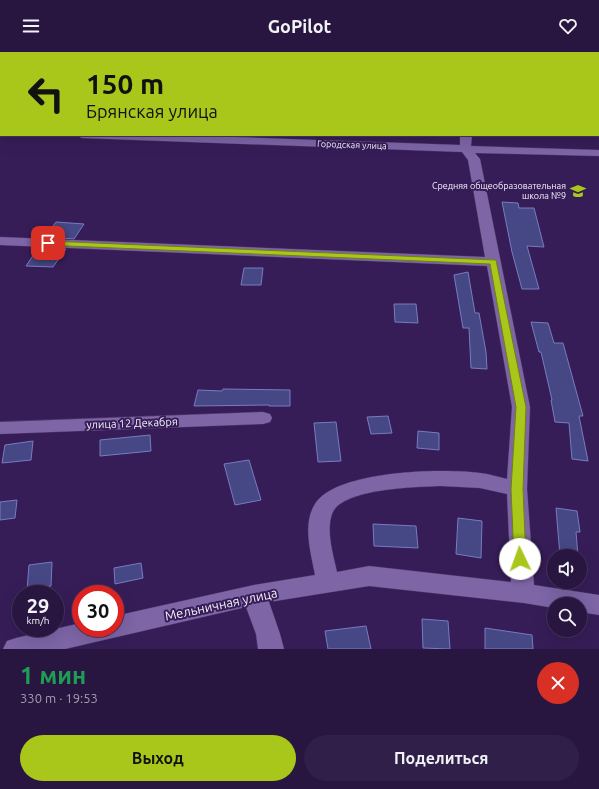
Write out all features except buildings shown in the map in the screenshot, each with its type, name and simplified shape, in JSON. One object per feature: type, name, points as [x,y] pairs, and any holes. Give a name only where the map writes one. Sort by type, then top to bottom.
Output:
[{"type":"street","name":"Городская улица","points":[[109,136],[599,153]]},
{"type":"street","points":[[466,136],[465,149],[474,159],[521,407],[517,489],[521,573],[524,593]]},
{"type":"street","points":[[0,241],[493,262]]},
{"type":"street","name":"улица 12 Декабря","points":[[0,428],[263,418]]},
{"type":"street","points":[[328,583],[320,540],[320,519],[323,508],[331,499],[351,490],[375,483],[426,478],[475,480],[517,489]]},
{"type":"street","name":"Мельничная улица","points":[[124,625],[254,595],[369,576],[524,593],[599,606]]},
{"type":"street","points":[[254,595],[268,634],[271,649]]},
{"type":"street","points":[[16,649],[72,636]]},
{"type":"place","name":"Средняя общеобразовательная школа №9","points":[[578,191]]},
{"type":"route","points":[[48,243],[493,262],[521,407],[517,489],[520,559]]}]
